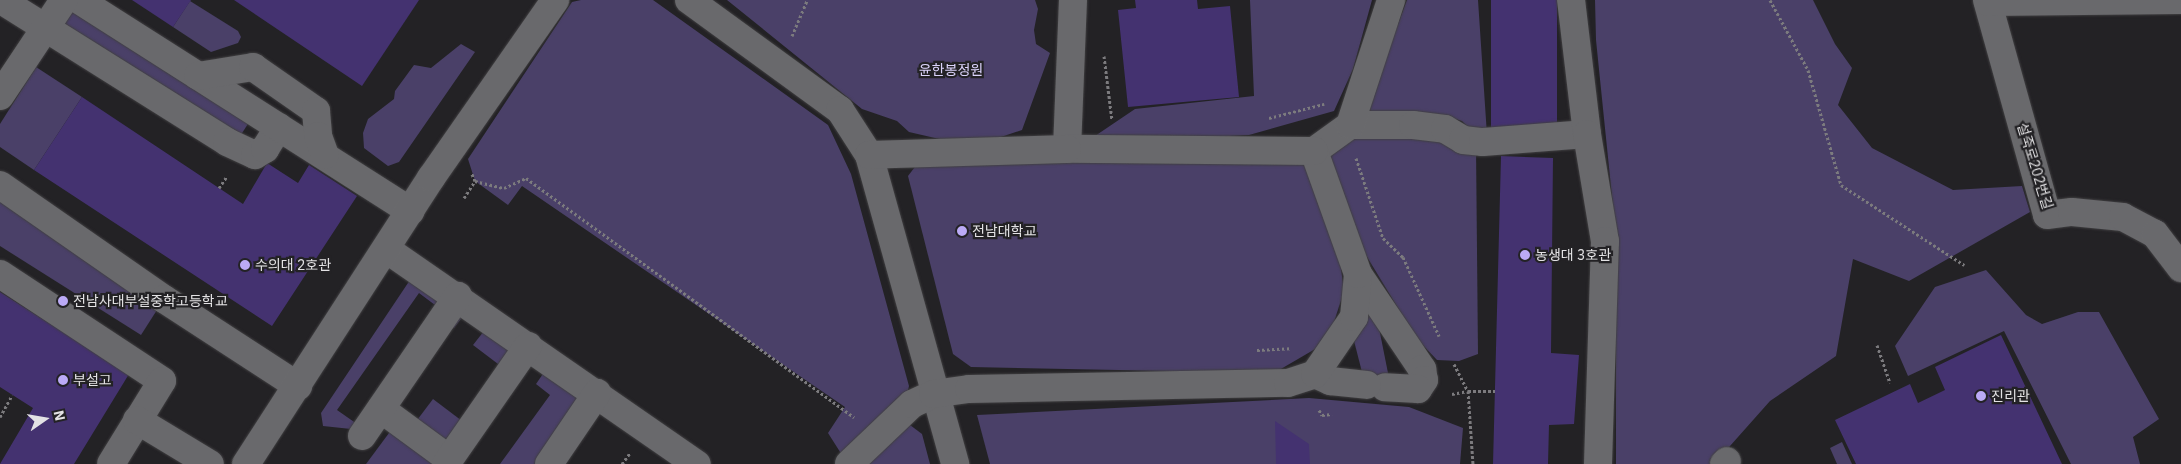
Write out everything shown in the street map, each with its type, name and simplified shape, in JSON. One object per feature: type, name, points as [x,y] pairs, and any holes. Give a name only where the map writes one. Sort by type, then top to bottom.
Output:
[{"type":"street","points":[[1,0],[227,142],[255,155],[265,149],[279,127]]},
{"type":"street","points":[[0,96],[64,0]]},
{"type":"street","points":[[79,0],[410,210]]},
{"type":"street","points":[[246,464],[410,210],[555,0]]},
{"type":"street","points":[[689,0],[840,110],[869,154],[933,394],[955,464]]},
{"type":"street","points":[[1350,125],[1391,0]]},
{"type":"street","points":[[1571,0],[1587,134],[1605,241],[1598,464]]},
{"type":"street","points":[[1987,1],[2181,0]]},
{"type":"street","points":[[1067,149],[1071,1]]},
{"type":"street","name":"설죽로202번길","points":[[1987,1],[2047,215],[2072,212],[2124,217],[2155,234],[2181,268]]},
{"type":"street","points":[[198,76],[253,67],[316,111],[318,136],[325,155]]},
{"type":"street","points":[[869,154],[1067,149],[1314,151],[1350,125],[1414,125],[1445,129],[1463,140],[1483,142],[1587,134]]},
{"type":"street","points":[[1314,151],[1358,274],[1422,369],[1424,380],[1418,389],[1330,381],[1315,374]]},
{"type":"street","points":[[0,185],[164,299],[298,386]]},
{"type":"street","points":[[386,248],[458,296],[697,464]]},
{"type":"street","points":[[0,274],[162,381],[110,464]]},
{"type":"street","points":[[849,464],[912,404],[933,394],[968,389],[1288,383],[1315,374],[1354,317],[1358,274]]},
{"type":"street","points":[[362,436],[458,296]]},
{"type":"street","points":[[381,409],[447,462],[528,346]]},
{"type":"street","points":[[549,464],[597,393]]},
{"type":"street","points":[[137,420],[210,464]]},
{"type":"path","points":[[790,41],[807,0]]},
{"type":"path","points":[[1770,0],[1808,70],[1841,185],[1964,265]]},
{"type":"path","points":[[1364,155],[1356,158],[1383,238],[1403,257],[1443,344]]},
{"type":"path","points":[[475,182],[504,188],[526,178],[857,419]]},
{"type":"path","points":[[1876,345],[1890,383]]},
{"type":"path","points":[[1251,351],[1301,347]]},
{"type":"path","points":[[1452,360],[1468,391],[1474,464]]},
{"type":"path","points":[[1468,391],[1495,391]]},
{"type":"path","points":[[0,416],[1,411],[12,395]]},
{"type":"green space","points":[[581,0],[653,0],[828,125],[851,174],[909,386],[905,402],[842,455],[828,433],[845,407],[522,186],[508,205],[475,181],[468,159],[572,2]]},
{"type":"green space","name":"윤한봉정원","points":[[727,0],[1035,0],[1038,9],[1034,30],[1036,44],[1050,53],[1022,130],[1001,137],[948,141],[909,132],[897,121],[862,109]]},
{"type":"green space","points":[[1250,0],[1372,0],[1353,69],[1334,111],[1249,135],[1170,139],[1095,136],[1135,109],[1254,96]]},
{"type":"green space","points":[[1407,0],[1478,0],[1487,135],[1475,134],[1462,121],[1438,114],[1365,112]]},
{"type":"green space","points":[[1595,0],[1813,0],[1835,44],[1852,68],[1838,105],[1872,148],[1953,190],[2022,186],[2030,212],[1909,281],[1853,259],[1836,356],[1770,401],[1714,464],[1616,464],[1616,236],[1596,40]]},
{"type":"green space","points":[[190,1],[238,31],[241,37],[238,43],[211,52],[173,27]]},
{"type":"green space","points":[[76,5],[251,119],[238,139],[63,25]]},
{"type":"green space","points":[[461,44],[475,52],[399,162],[388,166],[364,148],[363,133],[368,119],[394,99],[395,91],[414,65],[431,68]]},
{"type":"green space","points":[[36,67],[82,97],[34,170],[0,147],[0,124]]},
{"type":"green space","points":[[1355,130],[1476,146],[1478,354],[1459,361],[1437,360],[1416,338],[1352,232],[1323,153]]},
{"type":"green space","points":[[921,159],[1311,164],[1339,254],[1344,291],[1334,322],[1322,345],[1274,373],[971,367],[953,354],[908,176]]},
{"type":"green space","points":[[0,185],[164,299],[141,335],[0,246]]},
{"type":"green space","points":[[1986,270],[2026,315],[2042,324],[2078,312],[2099,312],[2159,419],[2133,437],[2140,464],[2071,464],[2004,331],[1908,376],[1895,346],[1935,287]]},
{"type":"green space","points":[[412,277],[444,294],[439,308],[419,293],[337,410],[357,424],[351,429],[323,426],[321,413]]},
{"type":"green space","points":[[459,301],[523,346],[502,367],[473,345],[484,331],[464,315],[454,328],[444,321]]},
{"type":"green space","points":[[1359,304],[1376,313],[1390,383],[1364,380],[1351,329]]},
{"type":"green space","points":[[547,368],[587,396],[540,464],[500,464],[550,395],[536,384]]},
{"type":"green space","points":[[1309,398],[1409,407],[1463,428],[1460,464],[990,464],[977,415]]},
{"type":"green space","points":[[433,399],[462,421],[446,442],[417,421]]},
{"type":"green space","points":[[906,422],[922,434],[930,464],[869,464]]},
{"type":"green space","points":[[392,429],[437,464],[366,464]]},
{"type":"green space","points":[[1842,442],[1852,464],[1837,464],[1830,448]]},
{"type":"building","points":[[132,0],[191,0],[173,27]]},
{"type":"building","points":[[234,0],[419,0],[362,86]]},
{"type":"building","points":[[1135,0],[1197,0],[1198,9],[1230,6],[1239,97],[1128,107],[1118,10],[1136,8]]},
{"type":"building","points":[[1491,0],[1557,0],[1557,138],[1491,138]]},
{"type":"building","name":"수의대 2호관","points":[[82,97],[243,204],[267,163],[298,183],[309,165],[357,196],[272,326],[34,170]]},
{"type":"building","name":"농생대 3호관","points":[[1501,156],[1553,158],[1551,353],[1579,355],[1574,424],[1549,425],[1548,464],[1493,464]]},
{"type":"building","name":"부설고","points":[[0,292],[129,374],[74,464],[0,464],[33,408],[0,387]]},
{"type":"building","name":"진리관","points":[[2001,335],[2062,464],[1856,464],[1835,420],[1910,384],[1918,403],[1945,390],[1935,367]]},
{"type":"building","points":[[1275,421],[1309,444],[1310,464],[1276,464]]},
{"type":"place","name":"전남대학교","points":[[962,231]]},
{"type":"place","name":"농생대 3호관","points":[[1525,255]]},
{"type":"place","name":"수의대 2호관","points":[[245,265]]},
{"type":"place","name":"전남사대부설중학고등학교","points":[[63,301]]},
{"type":"place","name":"부설고","points":[[63,380]]},
{"type":"place","name":"진리관","points":[[1981,396]]}]
